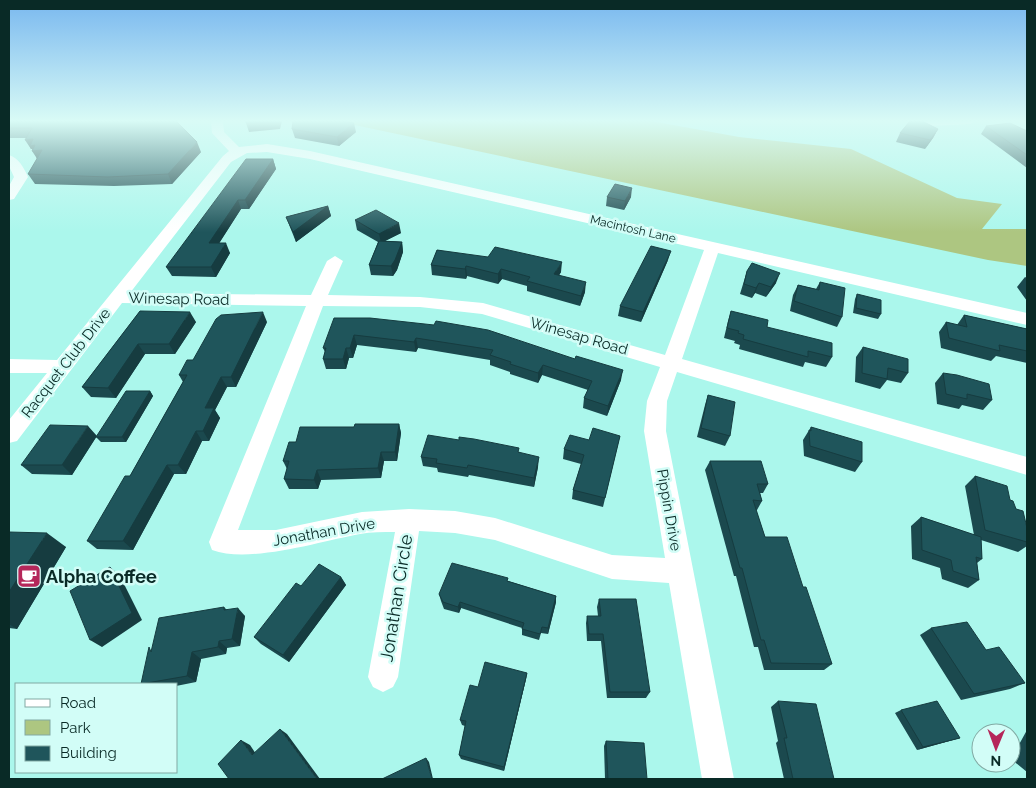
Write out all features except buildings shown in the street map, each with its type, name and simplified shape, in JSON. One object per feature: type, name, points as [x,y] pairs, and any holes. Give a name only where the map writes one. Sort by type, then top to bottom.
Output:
[{"type":"street","name":"Racquet Club Drive","points":[[9,435],[229,158]]},
{"type":"street","name":"Macintosh Lane","points":[[322,158],[1027,319]]},
{"type":"street","points":[[9,159],[18,168],[21,177],[9,196]]},
{"type":"street","name":"Pippin Drive","points":[[713,247],[657,401],[655,431],[718,779]]},
{"type":"street","points":[[317,300],[334,261]]},
{"type":"street","name":"Winesap Road","points":[[117,298],[420,302],[483,309],[1027,466]]},
{"type":"street","name":"Jonathan Drive","points":[[317,300],[221,542],[276,541],[362,523],[409,520],[455,522],[495,529],[612,567],[637,570],[680,571]]},
{"type":"street","points":[[9,366],[63,367]]},
{"type":"street","name":"Jonathan Circle","points":[[383,677],[409,520]]},
{"type":"green space","points":[[508,158],[870,158],[957,198],[1002,204],[982,229],[1027,229],[1027,266],[988,260]]},
{"type":"place","name":"Alpha Coffee","points":[[29,576]]}]
